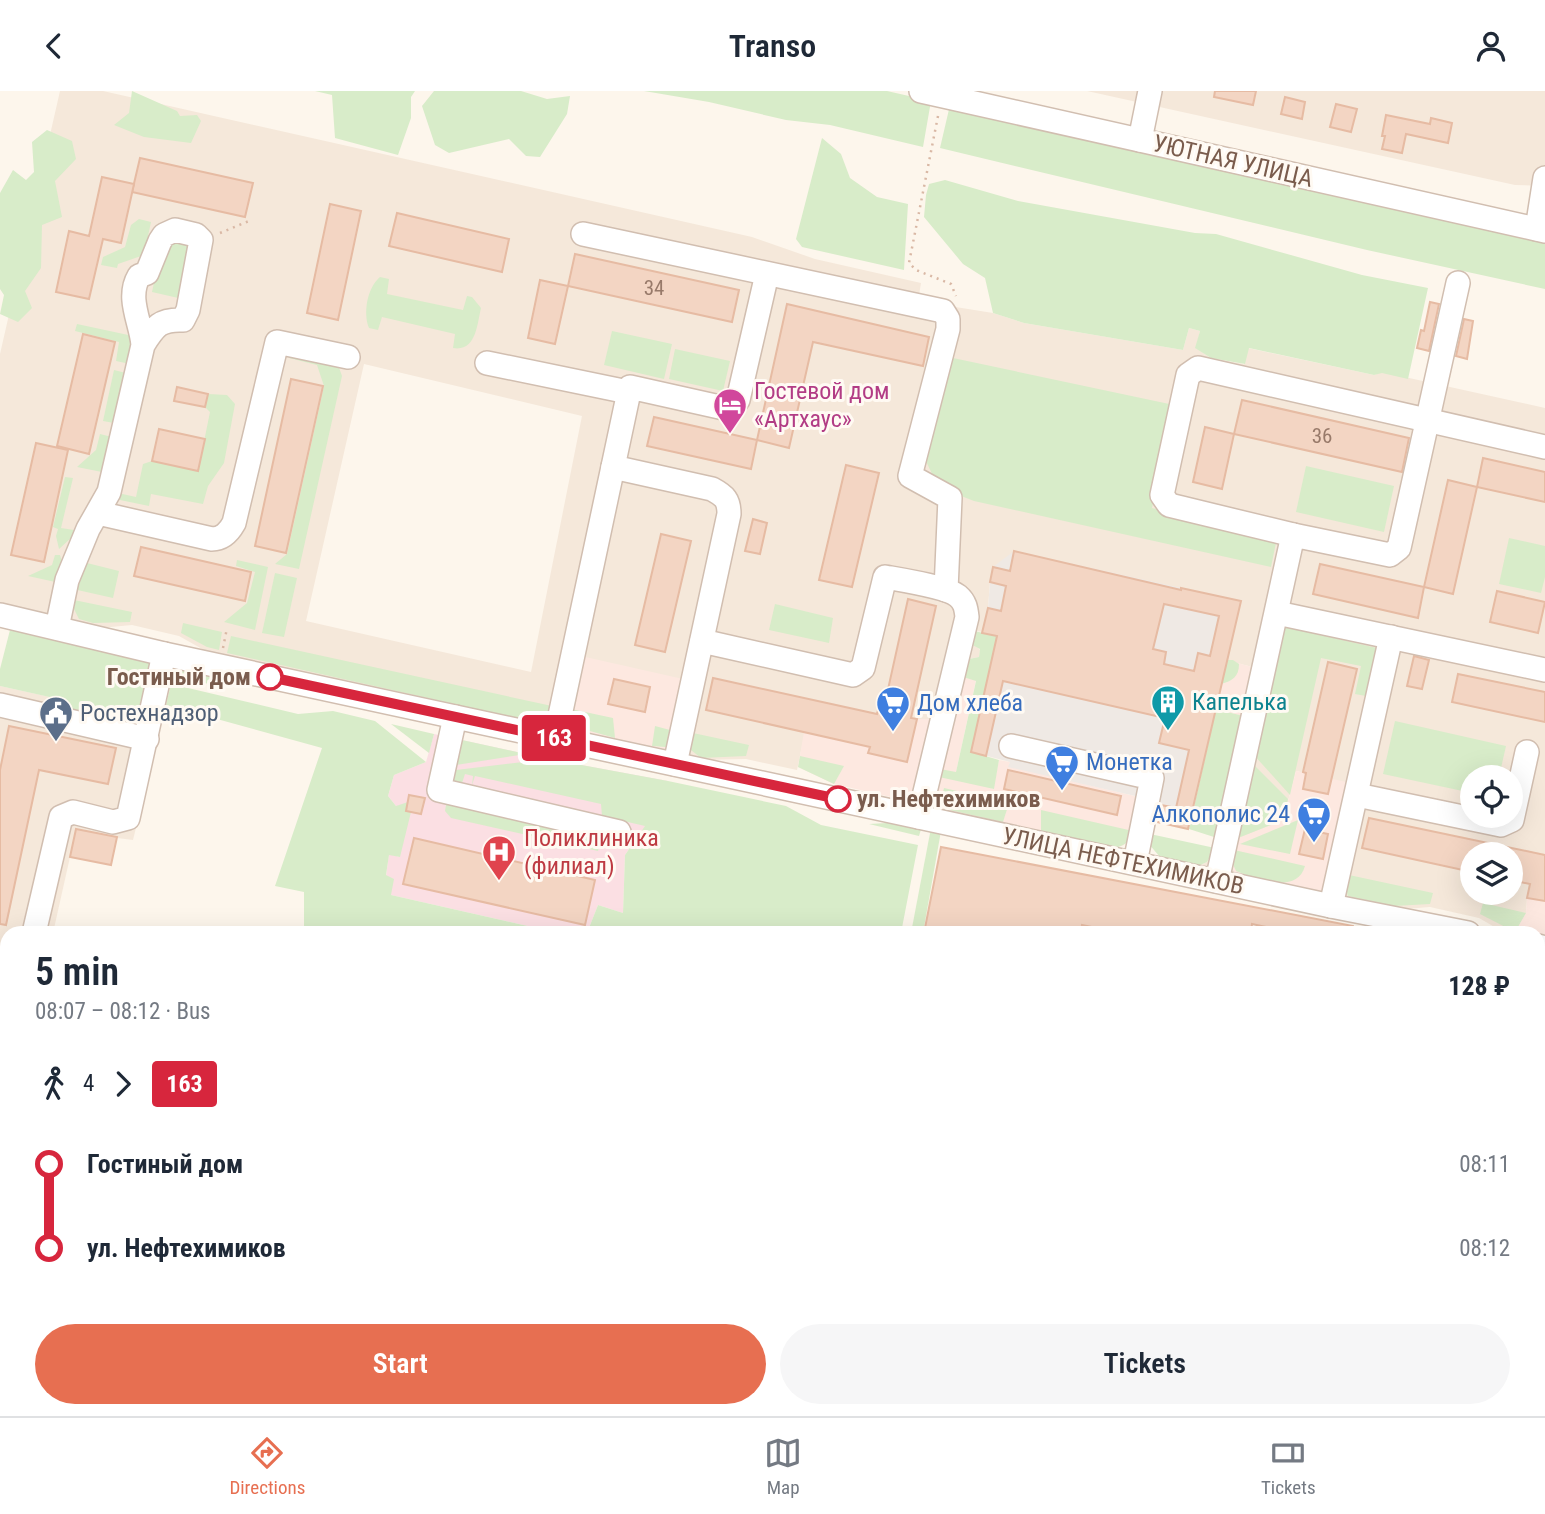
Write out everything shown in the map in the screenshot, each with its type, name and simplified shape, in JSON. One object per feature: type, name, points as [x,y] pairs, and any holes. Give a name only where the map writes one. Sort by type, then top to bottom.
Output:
[{"type":"street","points":[[1140,140],[1150,91]]},
{"type":"street","name":"УЮТНАЯ УЛИЦА","points":[[931,93],[1541,230]]},
{"type":"street","points":[[1541,230],[1545,178]]},
{"type":"street","points":[[57,628],[67,580],[88,529],[110,492],[143,345],[142,330],[136,312],[133,296],[135,283],[139,276],[147,273],[164,235],[175,230],[197,235],[201,240],[188,310],[183,320],[155,320],[136,312]]},
{"type":"street","points":[[583,234],[943,311],[948,319],[948,329],[910,475],[950,498],[946,590]]},
{"type":"street","points":[[555,739],[630,387],[724,408],[732,406],[738,400],[766,274]]},
{"type":"street","points":[[1458,283],[1428,420],[1399,548],[1390,555],[1169,505],[1162,495],[1188,375],[1198,368],[1428,420],[1545,447]]},
{"type":"street","points":[[143,345],[152,331],[166,320]]},
{"type":"street","points":[[98,513],[219,539],[230,531],[234,523],[277,342],[348,357]]},
{"type":"street","points":[[487,363],[628,392]]},
{"type":"street","points":[[613,467],[712,489],[724,495],[729,503],[729,515],[676,764]]},
{"type":"street","points":[[1217,881],[1293,535]]},
{"type":"street","points":[[702,641],[853,675],[863,668],[885,577],[958,595],[966,606],[967,617],[919,817]]},
{"type":"street","points":[[1277,613],[1545,670]]},
{"type":"street","name":"УЛИЦА НЕФТЕХИМИКОВ","points":[[1,619],[57,628],[555,739],[1432,926]]},
{"type":"street","points":[[1331,906],[1391,637]]},
{"type":"street","points":[[36,926],[61,817],[73,812],[113,822],[128,818],[164,654]]},
{"type":"street","points":[[0,705],[147,739]]},
{"type":"street","points":[[455,717],[439,790],[619,832]]},
{"type":"street","points":[[1012,746],[1152,778],[1135,863]]},
{"type":"street","points":[[1357,795],[1501,825],[1512,820],[1527,752]]},
{"type":"path","points":[[931,93],[909,263],[916,270],[951,284],[957,296],[948,319]]},
{"type":"path","points":[[201,240],[249,221]]},
{"type":"path","points":[[221,654],[226,628]]},
{"type":"shaded area","points":[[60,91],[103,91],[752,237],[815,259],[921,283],[918,301],[993,313],[1024,323],[1183,350],[1189,328],[1200,331],[1196,348],[1211,358],[1244,364],[1248,348],[1374,375],[1382,372],[1545,408],[1545,855],[1536,854],[1526,913],[1518,926],[1493,926],[1479,918],[1430,907],[1393,910],[1324,896],[1333,779],[1296,771],[1283,820],[1244,879],[1198,866],[1207,862],[1212,855],[1256,668],[1226,660],[1071,564],[1014,551],[990,582],[988,608],[982,632],[971,630],[980,650],[979,657],[969,659],[934,720],[917,719],[870,747],[805,732],[797,770],[746,759],[699,760],[662,752],[550,716],[541,724],[226,656],[204,650],[179,636],[132,625],[100,628],[0,603],[0,354]],"holes":[[[364,364],[582,416],[531,672],[306,621]]]},
{"type":"shaded area","points":[[1087,91],[1545,91],[1545,186],[1515,185]]},
{"type":"shaded area","points":[[1014,551],[1241,601],[1188,829],[1140,818],[1144,798],[1008,767],[1010,762],[972,752],[982,632],[993,567]]},
{"type":"shaded area","points":[[581,656],[683,679],[672,747],[662,752],[577,732],[568,719]]},
{"type":"shaded area","points":[[1226,660],[1256,668],[1243,716],[1227,712],[1219,696]]},
{"type":"shaded area","points":[[945,673],[976,680],[956,772],[993,789],[999,760],[1010,762],[1009,766],[1143,798],[1140,819],[1124,845],[1115,848],[834,784],[798,767],[804,732],[870,746],[878,710],[917,719],[934,719]]},
{"type":"shaded area","points":[[170,675],[171,684],[133,840],[117,838],[111,865],[70,857],[55,926],[0,926],[0,686],[64,700],[62,709]]},
{"type":"shaded area","points":[[434,734],[668,781],[646,826],[625,855],[623,913],[598,905],[590,926],[527,926],[391,895],[386,876],[389,854],[400,857],[396,806],[388,796],[394,775],[426,762]]},
{"type":"shaded area","points":[[1296,771],[1351,783],[1324,896],[1237,876],[1231,867],[1233,840],[1283,820]]},
{"type":"shaded area","points":[[1536,853],[1545,855],[1545,926],[1518,926],[1526,913]]},
{"type":"green space","points":[[132,91],[177,111],[180,116],[197,115],[201,121],[191,143],[144,137],[114,125],[129,113]]},
{"type":"green space","points":[[315,91],[415,91],[411,97],[411,118],[398,155],[335,138],[332,95]]},
{"type":"green space","points":[[434,91],[521,91],[547,99],[570,96],[567,114],[540,157],[526,156],[509,139],[449,153],[435,145],[422,106]]},
{"type":"green space","points":[[644,91],[887,91],[931,101],[923,147],[830,125],[786,120],[709,102]]},
{"type":"green space","points":[[950,105],[1545,239],[1545,289],[1367,250],[940,148]]},
{"type":"green space","points":[[47,130],[72,141],[76,159],[55,181],[62,217],[42,225],[41,268],[25,291],[32,308],[18,322],[0,314],[4,295],[0,289],[0,193],[13,170],[26,180],[34,172],[32,142]]},
{"type":"green space","points":[[822,138],[841,154],[850,178],[877,197],[908,204],[904,270],[802,247],[796,239]]},
{"type":"green space","points":[[945,180],[1018,201],[1195,233],[1216,234],[1362,275],[1428,288],[1408,379],[1382,373],[1374,375],[1249,348],[1245,364],[1211,358],[1195,348],[1200,331],[1189,328],[1183,350],[1024,323],[993,313],[985,278],[963,264],[924,217],[929,184]]},
{"type":"green space","points":[[139,219],[151,222],[144,255],[118,264],[117,268],[101,265],[103,257],[125,247],[131,225]]},
{"type":"green space","points":[[189,238],[187,300],[152,292],[162,245]]},
{"type":"green space","points":[[380,277],[389,279],[387,294],[463,310],[467,296],[472,297],[481,308],[471,342],[461,348],[453,348],[455,334],[382,317],[378,330],[369,328],[367,301],[372,287]]},
{"type":"green space","points":[[77,324],[133,336],[130,364],[116,361],[119,342],[75,331]]},
{"type":"green space","points":[[612,331],[672,344],[664,379],[604,365]]},
{"type":"green space","points":[[675,349],[730,361],[723,391],[669,379]]},
{"type":"green space","points":[[291,350],[338,365],[342,376],[299,569],[275,564],[287,554],[324,386],[317,365],[289,358]]},
{"type":"green space","points":[[953,358],[1174,405],[1152,508],[1277,538],[1271,567],[974,501],[951,492],[934,478],[924,457],[946,362]]},
{"type":"green space","points":[[114,370],[130,374],[119,424],[103,421]]},
{"type":"green space","points":[[208,394],[227,395],[235,404],[224,463],[208,486],[203,504],[151,494],[149,506],[120,500],[118,493],[136,497],[143,464],[152,461],[198,471],[210,412],[205,407]]},
{"type":"green space","points":[[100,434],[112,437],[102,472],[77,467],[96,450]]},
{"type":"green space","points":[[1306,466],[1394,486],[1384,532],[1296,512]]},
{"type":"green space","points":[[65,477],[73,478],[61,528],[74,530],[72,537],[59,549],[56,536],[58,529],[53,527]]},
{"type":"green space","points":[[1509,538],[1545,546],[1545,577],[1541,593],[1499,584]]},
{"type":"green space","points":[[55,555],[60,555],[64,570],[60,583],[28,576],[52,565]]},
{"type":"green space","points":[[237,560],[268,567],[255,630],[224,622],[247,603],[255,572],[236,566]]},
{"type":"green space","points":[[83,562],[119,571],[113,598],[73,589]]},
{"type":"green space","points":[[275,573],[297,578],[284,637],[262,633]]},
{"type":"green space","points":[[74,600],[132,612],[130,622],[93,623],[79,619],[73,607]]},
{"type":"green space","points":[[775,604],[833,618],[829,643],[769,630]]},
{"type":"green space","points":[[183,623],[222,632],[219,650],[207,647],[181,633]]},
{"type":"green space","points":[[1281,626],[1377,648],[1366,696],[1355,694],[1361,666],[1321,658],[1290,795],[1253,754]]},
{"type":"green space","points":[[10,630],[145,657],[152,662],[138,725],[131,726],[62,710],[63,700],[0,686],[0,669]]},
{"type":"green space","points":[[970,630],[997,636],[972,752],[999,760],[994,789],[939,777],[940,769],[956,772],[976,681],[960,676],[964,657],[979,657],[980,649],[967,642]]},
{"type":"green space","points":[[231,636],[552,706],[547,716],[535,722],[227,653]]},
{"type":"green space","points":[[1226,660],[1233,660],[1239,664],[1239,668],[1234,678],[1221,684]]},
{"type":"green space","points":[[176,667],[211,671],[209,684],[170,675]]},
{"type":"green space","points":[[171,684],[298,714],[333,711],[375,721],[426,762],[394,775],[388,796],[396,806],[408,802],[411,812],[400,857],[389,855],[386,875],[394,879],[391,895],[527,926],[304,926],[304,892],[275,886],[322,748],[166,705]]},
{"type":"green space","points":[[1219,696],[1227,712],[1244,716],[1218,834],[1214,837],[1189,829]]},
{"type":"green space","points":[[571,709],[613,718],[615,738],[579,728],[570,717]]},
{"type":"green space","points":[[1395,721],[1506,746],[1502,765],[1460,765],[1460,790],[1383,774]]},
{"type":"green space","points":[[391,724],[434,734],[429,753]]},
{"type":"green space","points":[[655,726],[670,730],[673,734],[671,745],[652,746]]},
{"type":"green space","points":[[693,733],[749,745],[746,756],[701,758],[691,750]]},
{"type":"green space","points":[[462,740],[526,754],[456,765]]},
{"type":"green space","points":[[800,756],[844,766],[834,784],[798,767]]},
{"type":"green space","points":[[549,759],[786,806],[821,825],[918,845],[902,926],[590,926],[598,905],[623,913],[625,855],[645,826],[602,816],[601,804],[475,776],[472,785],[473,776],[465,774],[462,783],[453,781],[456,770]]},
{"type":"green space","points":[[1251,762],[1288,799],[1283,820],[1233,840]]},
{"type":"green space","points":[[944,788],[1009,803],[1003,822],[945,809],[940,804]]},
{"type":"green space","points":[[447,799],[593,832],[600,842],[598,851],[451,818],[445,811]]},
{"type":"green space","points":[[1041,810],[1133,831],[1127,842],[1115,848],[1041,831]]},
{"type":"green space","points":[[1298,820],[1290,854],[1240,844]]},
{"type":"green space","points":[[904,822],[922,826],[919,836],[869,824]]},
{"type":"green space","points":[[931,828],[941,831],[924,926],[912,926]]},
{"type":"green space","points":[[1150,834],[1215,848],[1207,862],[1198,866],[1160,857],[1148,843]]},
{"type":"green space","points":[[1234,850],[1305,866],[1301,875],[1294,880],[1265,881],[1236,871],[1231,860]]},
{"type":"green space","points":[[1349,875],[1433,893],[1430,904],[1394,906],[1348,896],[1345,887]]},
{"type":"green space","points":[[1482,905],[1526,913],[1518,926],[1503,926],[1480,914]]},
{"type":"building","points":[[1215,91],[1256,91],[1253,105],[1214,97]]},
{"type":"building","points":[[1285,97],[1305,102],[1302,119],[1281,114]]},
{"type":"building","points":[[1336,104],[1357,109],[1351,132],[1330,127]]},
{"type":"building","points":[[1386,115],[1430,124],[1431,118],[1452,123],[1448,143],[1406,134],[1402,153],[1382,149]]},
{"type":"building","points":[[140,158],[253,183],[245,217],[132,192]]},
{"type":"building","points":[[102,177],[134,184],[121,243],[103,239],[89,299],[56,292],[69,231],[89,236]]},
{"type":"building","points":[[330,204],[361,211],[338,320],[307,313]]},
{"type":"building","points":[[397,213],[509,239],[502,272],[389,246]]},
{"type":"building","points":[[575,254],[739,290],[732,322],[568,286]]},
{"type":"building","points":[[540,280],[568,286],[555,344],[528,338]]},
{"type":"building","points":[[1430,302],[1439,304],[1429,351],[1417,348],[1421,330],[1424,331]]},
{"type":"building","points":[[787,304],[929,337],[923,366],[813,342],[789,448],[757,440]]},
{"type":"building","points":[[1464,319],[1473,321],[1467,359],[1456,356]]},
{"type":"building","points":[[83,334],[115,342],[89,454],[57,446]]},
{"type":"building","points":[[291,379],[323,386],[286,553],[255,546]]},
{"type":"building","points":[[177,387],[208,394],[205,407],[174,401]]},
{"type":"building","points":[[1242,400],[1409,438],[1402,472],[1234,434]]},
{"type":"building","points":[[654,417],[757,440],[751,469],[647,446]]},
{"type":"building","points":[[1205,427],[1234,434],[1222,489],[1193,482]]},
{"type":"building","points":[[159,429],[205,439],[198,471],[152,461]]},
{"type":"building","points":[[36,443],[68,450],[44,562],[11,555]]},
{"type":"building","points":[[1483,458],[1545,472],[1545,502],[1477,487]]},
{"type":"building","points":[[846,465],[879,473],[852,587],[819,580]]},
{"type":"building","points":[[1448,480],[1477,487],[1453,594],[1424,587]]},
{"type":"building","points":[[753,519],[767,523],[760,554],[745,551]]},
{"type":"building","points":[[661,534],[691,541],[665,652],[635,645]]},
{"type":"building","points":[[141,547],[251,572],[245,601],[134,576]]},
{"type":"building","points":[[1014,551],[1181,590],[1241,601],[1188,829],[1157,822],[1161,805],[1176,808],[1189,750],[1159,743],[1165,718],[1003,681],[986,756],[971,752],[997,636],[982,633],[988,608],[1001,611],[1006,586],[990,582],[993,567],[1010,571]],"holes":[[[1164,604],[1219,616],[1210,656],[1198,653],[1194,671],[1164,664],[1166,652],[1153,649]]]},
{"type":"building","points":[[1320,564],[1424,587],[1418,618],[1313,594]]},
{"type":"building","points":[[1497,591],[1545,602],[1538,633],[1490,622]]},
{"type":"building","points":[[908,599],[936,606],[911,718],[917,719],[907,762],[868,753],[870,747],[706,710],[713,678],[877,714],[878,710],[883,712]]},
{"type":"building","points":[[1414,656],[1429,660],[1422,689],[1407,686]]},
{"type":"building","points":[[1328,662],[1357,669],[1328,794],[1303,789],[1306,773],[1303,772]]},
{"type":"building","points":[[1458,674],[1545,692],[1545,722],[1452,702]]},
{"type":"building","points":[[614,679],[650,687],[645,712],[608,704]]},
{"type":"building","points":[[9,726],[116,748],[108,784],[39,770],[6,925],[0,924],[0,770]]},
{"type":"building","name":"Монетка","points":[[1008,770],[1121,796],[1117,815],[1004,789]]},
{"type":"building","points":[[409,795],[425,798],[421,814],[406,811]]},
{"type":"building","points":[[1369,818],[1483,842],[1460,842],[1460,869],[1362,848]]},
{"type":"building","points":[[76,829],[117,837],[111,865],[70,857]]},
{"type":"building","name":"Алкополис 24","points":[[1305,829],[1328,834],[1323,859],[1299,854]]},
{"type":"building","name":"Поликлиника (филиал)","points":[[414,838],[595,880],[585,925],[403,884]]},
{"type":"building","points":[[941,847],[1353,926],[1252,924],[925,926]]},
{"type":"building","points":[[1523,850],[1545,855],[1545,901],[1527,898],[1530,884],[1523,883]]},
{"type":"bus line","name":"163","points":[[270,677],[838,799]]},
{"type":"place","name":"Гостевой дом «Артхаус»","points":[[730,435]]},
{"type":"place","name":"Гостиный дом","points":[[270,677]]},
{"type":"place","name":"Капелька","points":[[1168,732]]},
{"type":"place","name":"Дом хлеба","points":[[893,733]]},
{"type":"place","name":"Ростехнадзор","points":[[56,743]]},
{"type":"place","name":"Монетка","points":[[1062,792]]},
{"type":"place","name":"ул. Нефтехимиков","points":[[838,799]]},
{"type":"place","name":"Алкополис 24","points":[[1314,844]]},
{"type":"place","name":"Поликлиника (филиал)","points":[[499,882]]}]
